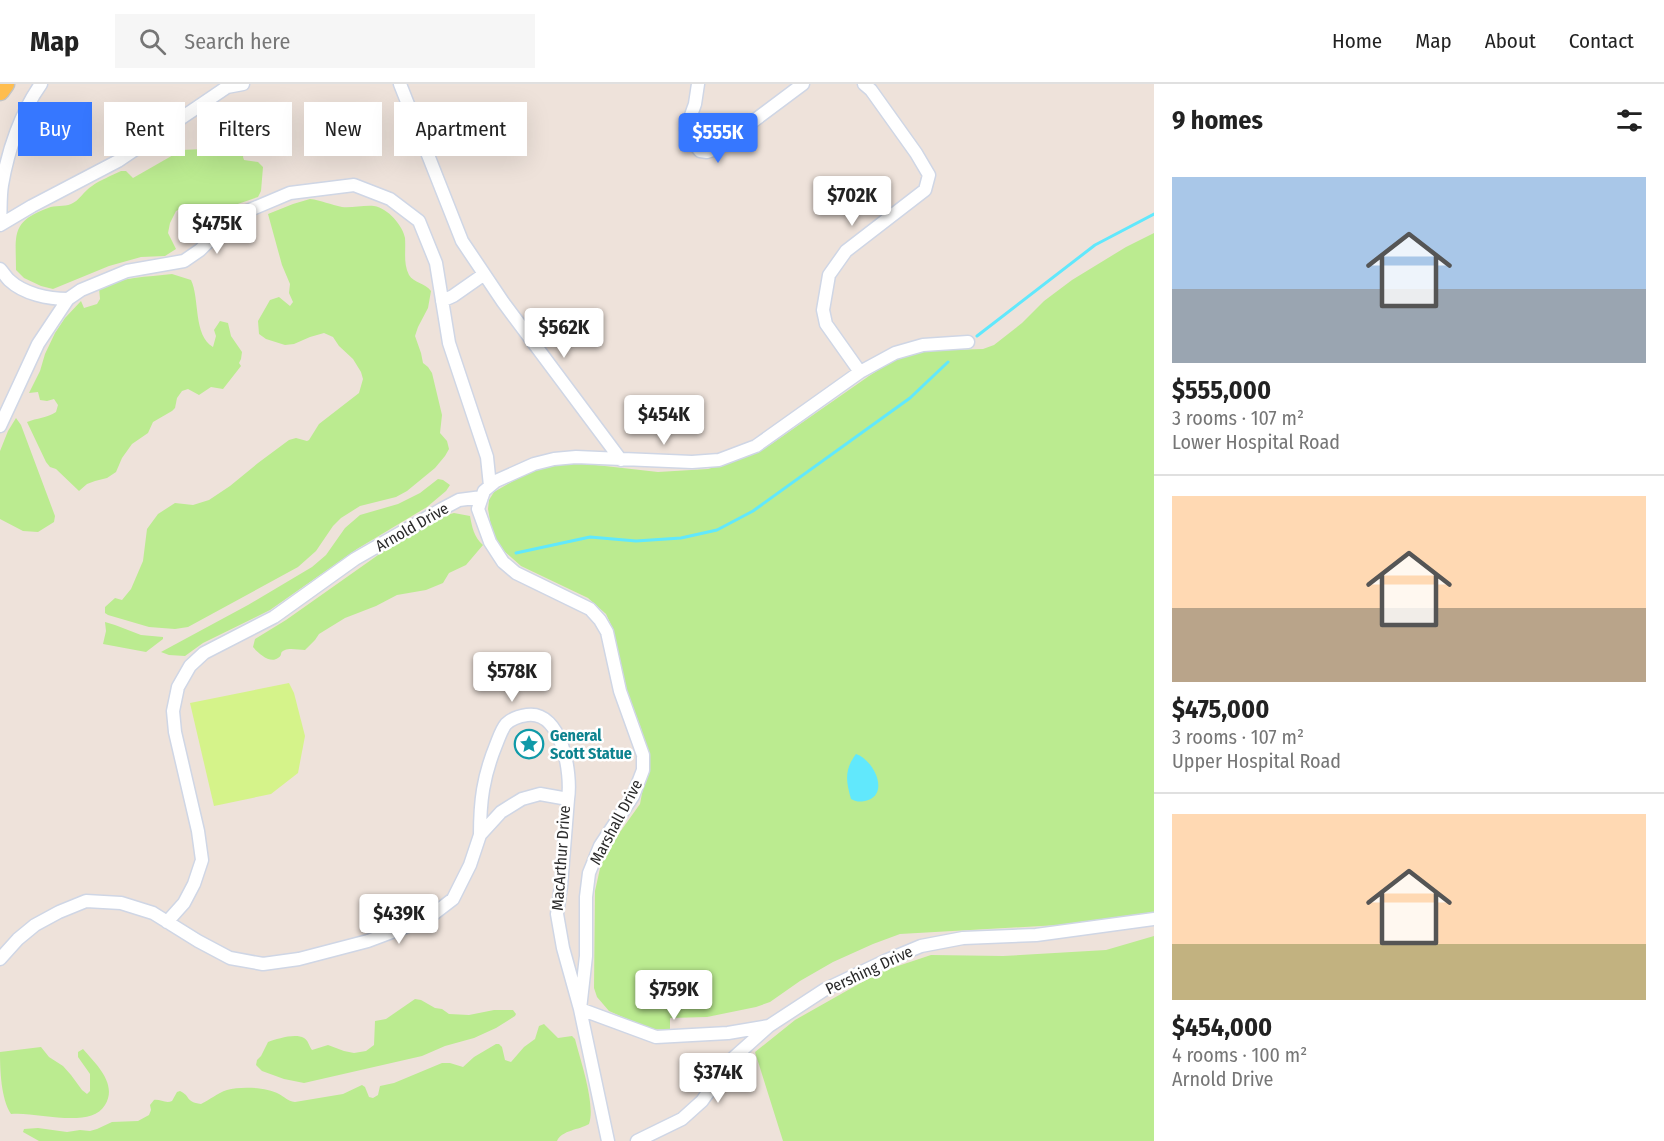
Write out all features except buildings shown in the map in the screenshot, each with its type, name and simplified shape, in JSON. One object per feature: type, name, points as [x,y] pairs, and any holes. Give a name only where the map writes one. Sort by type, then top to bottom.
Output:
[{"type":"main road","points":[[0,91],[5,84]]},
{"type":"street","points":[[0,224],[2,185],[15,137],[32,97],[41,84]]},
{"type":"street","points":[[0,224],[118,161],[227,87],[243,84]]},
{"type":"street","points":[[400,84],[462,241],[483,274],[621,460]]},
{"type":"street","points":[[698,84],[695,104],[687,129],[690,140],[700,151],[707,152],[716,149],[803,84]]},
{"type":"street","points":[[860,372],[826,324],[823,310],[829,275],[846,251],[925,190],[929,175],[871,90],[864,84]]},
{"type":"street","points":[[0,426],[38,344],[68,299],[81,290],[127,271],[184,261],[200,250],[233,217],[290,193],[354,185],[390,199],[419,221],[436,263],[449,343],[487,457],[490,486]]},
{"type":"street","points":[[0,269],[9,280],[26,290],[49,299],[68,299]]},
{"type":"street","points":[[442,301],[453,296],[483,274]]},
{"type":"street","points":[[482,497],[484,491],[496,481],[534,464],[554,459],[576,457],[692,462],[719,460],[756,447],[860,372],[896,353],[922,345],[968,342]]},
{"type":"street","name":"Arnold Drive","points":[[167,922],[184,903],[194,884],[202,860],[198,831],[175,732],[173,711],[178,687],[189,666],[204,653],[274,617],[355,559],[459,500],[482,497]]},
{"type":"street","name":"Marshall Drive","points":[[482,497],[478,509],[490,542],[503,562],[516,573],[591,609],[600,620],[607,632],[620,692],[643,754],[643,770],[633,796],[600,846],[589,873],[586,897],[586,956],[580,1009],[608,1141]]},
{"type":"street","points":[[480,835],[482,790],[492,756],[506,723],[517,717],[536,714],[553,725],[569,772],[568,799]]},
{"type":"street","name":"MacArthur Drive","points":[[0,959],[18,939],[35,925],[86,901],[121,903],[153,913],[230,958],[263,964],[299,959],[368,941],[427,919],[453,899],[470,865],[480,835],[501,812],[522,799],[540,794],[568,799],[557,914],[563,948],[580,1009]]},
{"type":"street","name":"Pershing Drive","points":[[637,1141],[682,1119],[702,1101],[731,1059],[770,1026],[824,990],[885,961],[921,946],[963,938],[1036,935],[1154,919]]},
{"type":"street","points":[[580,1009],[656,1036],[728,1033],[770,1026]]},
{"type":"green space","points":[[197,149],[197,156],[243,156],[244,160],[258,162],[263,167],[261,191],[258,197],[223,209],[214,219],[198,230],[197,217],[191,209],[182,208],[176,211],[168,233],[176,249],[165,256],[141,257],[109,266],[53,289],[24,278],[16,270],[16,239],[21,225],[27,219],[48,208],[74,203],[89,188],[121,171],[126,171],[133,178],[172,156],[185,156],[185,150]]},
{"type":"green space","points":[[310,199],[342,207],[379,207],[394,218],[401,228],[405,238],[405,261],[409,275],[431,291],[428,308],[415,336],[423,363],[432,373],[442,415],[440,433],[447,441],[449,449],[435,468],[407,491],[396,497],[360,506],[341,518],[316,551],[298,567],[188,627],[175,629],[149,627],[108,615],[105,613],[105,607],[115,598],[122,600],[131,589],[143,561],[147,529],[158,514],[175,503],[193,505],[209,500],[289,440],[296,438],[309,440],[319,424],[359,393],[363,379],[361,372],[353,359],[333,337],[324,333],[285,345],[266,339],[259,334],[258,321],[270,300],[279,297],[290,306],[293,302],[289,293],[290,284],[282,265],[268,214]]},
{"type":"green space","points":[[1154,233],[1154,912],[1058,925],[900,934],[833,962],[770,1002],[707,1017],[670,1018],[670,1030],[650,1029],[609,1011],[597,997],[594,988],[595,891],[601,864],[640,804],[648,761],[641,728],[627,691],[613,629],[606,614],[588,598],[521,566],[504,551],[492,532],[488,509],[489,500],[494,492],[527,473],[542,467],[560,464],[578,463],[658,472],[708,469],[740,459],[770,445],[894,360],[920,351],[983,349],[994,345],[1072,280]]},
{"type":"green space","points":[[172,274],[191,280],[202,334],[213,347],[216,336],[214,330],[220,321],[228,323],[231,336],[242,352],[239,363],[241,366],[223,389],[211,387],[199,395],[188,389],[182,391],[177,398],[175,408],[153,422],[148,433],[132,444],[116,472],[107,478],[87,484],[79,491],[46,462],[27,422],[53,414],[58,405],[54,399],[40,400],[38,392],[29,393],[40,371],[45,354],[65,318],[81,301],[84,308],[97,304],[100,299],[99,288],[125,280]]},
{"type":"green space","points":[[16,418],[21,425],[55,516],[54,522],[38,532],[23,531],[0,519],[0,451]]},
{"type":"green space","points":[[438,479],[450,485],[427,507],[357,549],[270,610],[203,643],[185,656],[161,652],[312,567],[326,555],[345,528],[360,515],[398,504],[420,493]]},
{"type":"green space","points":[[454,513],[470,516],[475,535],[483,545],[466,565],[449,573],[443,583],[426,590],[397,595],[345,618],[319,634],[305,650],[285,650],[278,658],[271,660],[261,655],[253,647],[255,639],[286,620],[388,548]]},
{"type":"green space","points":[[105,622],[141,635],[163,637],[163,639],[146,652],[103,644],[106,631]]},
{"type":"green space","points":[[289,683],[294,693],[305,736],[298,773],[271,794],[214,806],[190,703]]},
{"type":"green space","points":[[1154,936],[1154,1141],[783,1141],[755,1052],[795,1020],[880,972],[931,955],[1003,956],[1106,950]]},
{"type":"green space","points":[[415,999],[449,1014],[469,1015],[494,1010],[513,1010],[516,1014],[496,1028],[474,1038],[445,1046],[422,1056],[304,1083],[262,1071],[256,1065],[268,1042],[291,1036],[304,1038],[312,1050],[328,1045],[354,1053],[366,1051],[374,1045],[375,1021],[386,1019]]},
{"type":"green space","points":[[544,1024],[558,1038],[572,1036],[575,1039],[590,1106],[589,1124],[567,1132],[557,1141],[39,1141],[23,1132],[24,1129],[38,1128],[67,1132],[90,1131],[112,1122],[138,1121],[149,1115],[150,1105],[154,1100],[172,1101],[180,1091],[193,1102],[201,1104],[223,1091],[246,1088],[274,1092],[295,1102],[343,1094],[362,1085],[369,1097],[373,1098],[378,1095],[380,1086],[394,1083],[442,1063],[463,1067],[474,1057],[496,1044],[502,1047],[505,1060],[511,1062],[524,1047],[535,1039],[539,1026]]},
{"type":"green space","points":[[41,1047],[49,1057],[63,1066],[87,1094],[90,1091],[90,1074],[78,1057],[78,1052],[83,1049],[94,1061],[104,1075],[109,1089],[105,1105],[98,1112],[88,1117],[75,1118],[11,1114],[3,1093],[0,1052]]},
{"type":"water","points":[[856,754],[863,757],[874,770],[878,785],[873,798],[858,802],[851,799],[847,776],[849,765]]},
{"type":"waterway","points":[[977,336],[1095,245],[1154,214]]},
{"type":"waterway","points":[[516,553],[590,537],[636,541],[681,538],[717,530],[753,511],[910,398],[948,362]]},
{"type":"place","name":"General Scott Statue","points":[[529,744]]}]
